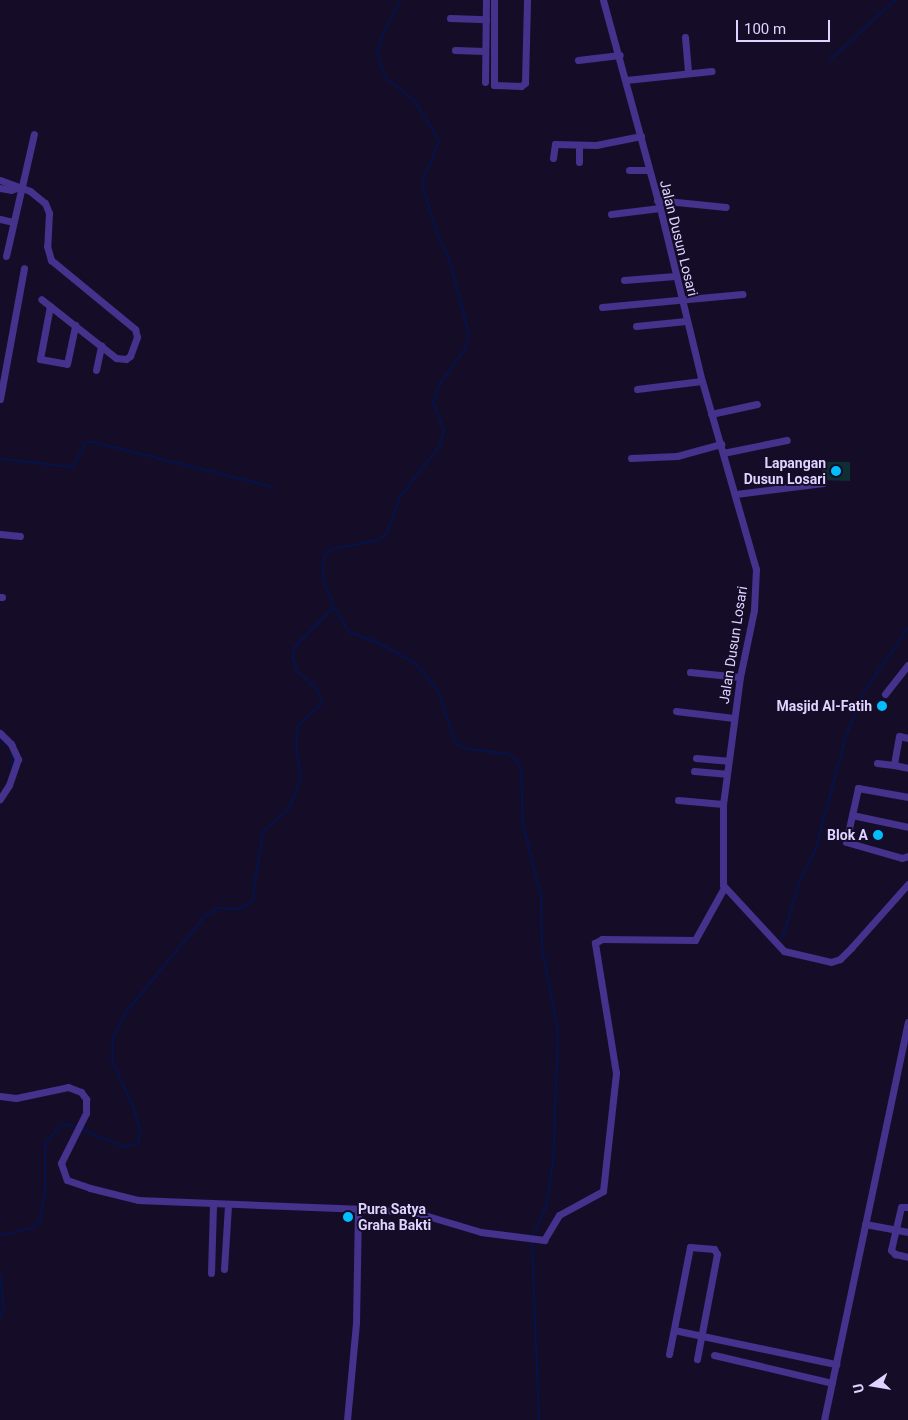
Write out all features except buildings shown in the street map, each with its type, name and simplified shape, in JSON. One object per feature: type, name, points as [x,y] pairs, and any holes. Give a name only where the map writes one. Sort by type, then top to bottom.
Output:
[{"type":"street","points":[[485,82],[486,0]]},
{"type":"street","points":[[494,0],[494,83],[504,86],[525,83],[527,0]]},
{"type":"street","name":"Jalan Dusun Losari","points":[[602,0],[620,54],[711,414],[753,551],[757,588],[740,677],[720,830],[724,888]]},
{"type":"street","points":[[450,18],[486,19]]},
{"type":"street","points":[[685,37],[688,73]]},
{"type":"street","points":[[455,50],[485,51]]},
{"type":"street","points":[[578,60],[620,54]]},
{"type":"street","points":[[626,80],[712,71]]},
{"type":"street","points":[[6,256],[20,187],[34,134]]},
{"type":"street","points":[[553,158],[553,144],[579,146],[641,136]]},
{"type":"street","points":[[579,146],[580,162]]},
{"type":"street","points":[[629,170],[649,170]]},
{"type":"street","points":[[0,180],[40,197],[48,208],[47,246],[51,260],[137,332],[130,356],[126,359],[116,358],[41,299]]},
{"type":"street","points":[[0,188],[11,190],[20,187]]},
{"type":"street","points":[[657,200],[726,207]]},
{"type":"street","points":[[612,214],[660,208]]},
{"type":"street","points":[[0,219],[13,222]]},
{"type":"street","points":[[0,400],[24,268]]},
{"type":"street","points":[[624,280],[675,276]]},
{"type":"street","points":[[602,307],[742,294]]},
{"type":"street","points":[[50,306],[40,359],[67,364],[75,325]]},
{"type":"street","points":[[636,326],[686,321]]},
{"type":"street","points":[[96,370],[100,346]]},
{"type":"street","points":[[637,389],[702,381]]},
{"type":"street","points":[[711,414],[757,404]]},
{"type":"street","points":[[723,452],[788,440]]},
{"type":"street","points":[[631,458],[677,456],[721,444]]},
{"type":"street","points":[[736,494],[823,483]]},
{"type":"street","points":[[0,534],[20,536]]},
{"type":"street","points":[[885,694],[908,665]]},
{"type":"street","points":[[690,672],[740,677]]},
{"type":"street","points":[[676,712],[734,718]]},
{"type":"street","points":[[0,733],[12,744],[18,759],[9,785],[0,799]]},
{"type":"street","points":[[894,766],[899,736],[908,738]]},
{"type":"street","points":[[696,758],[728,761]]},
{"type":"street","points":[[877,763],[908,768]]},
{"type":"street","points":[[694,771],[726,774]]},
{"type":"street","points":[[908,797],[858,788],[846,842],[902,858],[908,856]]},
{"type":"street","points":[[678,800],[723,804]]},
{"type":"street","points":[[852,815],[908,827]]},
{"type":"street","points":[[0,1096],[16,1098],[58,1088],[77,1089],[87,1103],[82,1120],[61,1164],[67,1180],[120,1197],[228,1205],[414,1212],[475,1231],[533,1239],[548,1236],[559,1215],[599,1194],[605,1187],[613,1105],[615,1053],[596,943],[602,939],[695,940],[724,888],[784,951],[831,962],[840,959],[852,948],[908,884]]},
{"type":"street","points":[[824,1420],[908,1022]]},
{"type":"street","points":[[211,1273],[213,1204]]},
{"type":"street","points":[[224,1269],[228,1205]]},
{"type":"street","points":[[908,1206],[900,1208],[892,1252],[908,1257]]},
{"type":"street","points":[[348,1420],[356,1323],[358,1209]]},
{"type":"street","points":[[865,1224],[908,1232]]},
{"type":"street","points":[[669,1354],[690,1247],[714,1249],[717,1254],[697,1359]]},
{"type":"street","points":[[674,1330],[836,1364]]},
{"type":"street","points":[[714,1355],[832,1383]]},
{"type":"green space","name":"Lapangan Dusun Losari","points":[[822,462],[850,462],[850,481],[822,480]]},
{"type":"waterway","points":[[401,0],[383,34],[377,53],[385,77],[415,101],[439,141],[422,183],[434,225],[451,265],[469,335],[464,350],[439,385],[433,402],[444,431],[439,447],[400,497],[387,533],[379,540],[332,549],[325,554],[323,567],[324,582],[334,607],[349,632],[377,642],[415,663],[438,690],[453,737],[458,744],[463,748],[508,754],[517,760],[521,772],[523,825],[541,896],[542,947],[558,1033],[553,1162],[546,1207],[533,1236]]},
{"type":"waterway","points":[[830,60],[895,0]]},
{"type":"waterway","points":[[0,459],[73,467],[85,443],[93,442],[273,487]]},
{"type":"waterway","points":[[81,1129],[124,1147],[138,1144],[140,1129],[133,1106],[112,1061],[113,1038],[127,1011],[205,916],[218,908],[238,909],[252,902],[263,831],[289,809],[301,776],[296,748],[298,726],[322,704],[317,689],[297,671],[293,658],[294,648],[334,607]]},
{"type":"waterway","points":[[782,939],[801,878],[815,852],[845,739],[863,694],[908,628]]},
{"type":"waterway","points":[[0,739],[8,746]]},
{"type":"waterway","points":[[12,753],[12,768]]},
{"type":"waterway","points":[[0,1235],[32,1228],[40,1220],[45,1192],[45,1143],[63,1124],[77,1127]]},
{"type":"waterway","points":[[532,1240],[539,1420]]},
{"type":"waterway","points":[[0,1276],[4,1309],[0,1317]]},
{"type":"place","name":"Lapangan Dusun Losari","points":[[836,471]]},
{"type":"place","name":"Masjid Al-Fatih","points":[[882,706]]},
{"type":"place","name":"Blok A","points":[[878,835]]},
{"type":"place","name":"Pura Satya Graha Bakti","points":[[348,1217]]}]
